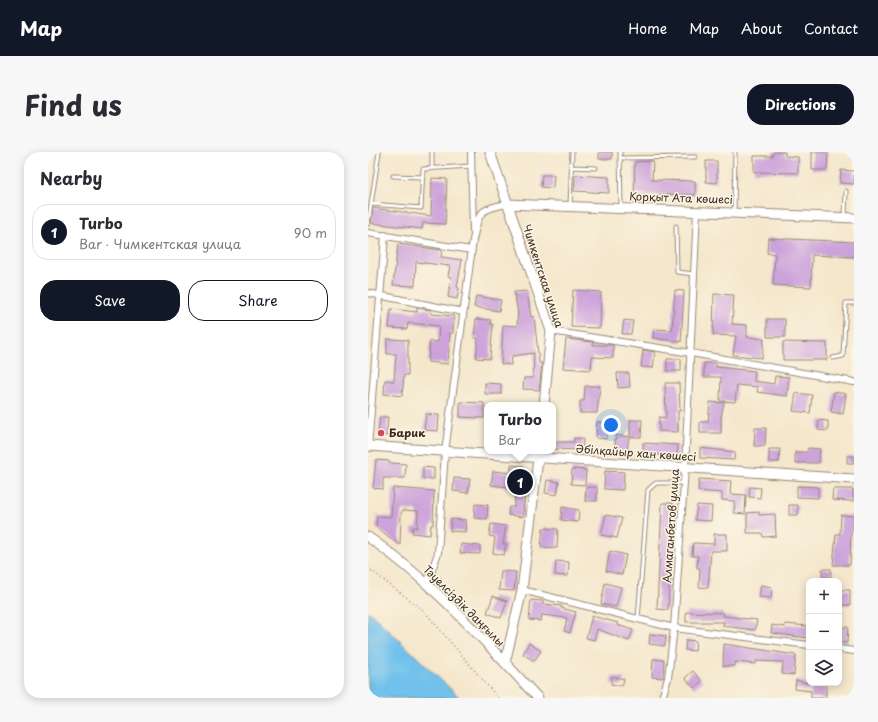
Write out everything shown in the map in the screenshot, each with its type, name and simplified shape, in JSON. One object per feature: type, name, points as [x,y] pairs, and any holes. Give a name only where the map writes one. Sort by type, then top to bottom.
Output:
[{"type":"street","points":[[471,152],[473,240]]},
{"type":"street","name":"Чимкентская улица","points":[[490,152],[506,204],[551,331],[544,402]]},
{"type":"street","points":[[427,584],[438,554],[445,452],[473,240],[478,217],[488,207],[506,204]]},
{"type":"street","name":"Қорқыт Ата көшесі","points":[[506,204],[849,217]]},
{"type":"street","name":"Алмаганбетов улица","points":[[662,698],[668,678],[674,628],[685,468],[697,211]]},
{"type":"street","points":[[368,233],[471,250]]},
{"type":"street","points":[[368,447],[386,236]]},
{"type":"street","points":[[368,293],[381,294],[463,312]]},
{"type":"street","points":[[551,331],[691,353],[854,382]]},
{"type":"street","name":"Әбілқайыр хан көшесі","points":[[368,447],[484,453]]},
{"type":"street","name":"Әбілқайыр хан көшесі","points":[[508,454],[539,455],[685,468],[854,479]]},
{"type":"street","points":[[505,663],[522,590],[539,455]]},
{"type":"street","name":"Тәуелсіздік даңғылы","points":[[368,537],[393,554],[427,584],[538,698]]},
{"type":"street","points":[[522,590],[674,628],[806,645]]},
{"type":"street","points":[[842,649],[854,651]]},
{"type":"lane","points":[[368,224],[379,152]]},
{"type":"lane","points":[[432,152],[432,168]]},
{"type":"lane","points":[[570,206],[572,152]]},
{"type":"lane","points":[[620,152],[621,208]]},
{"type":"lane","points":[[734,212],[736,152]]},
{"type":"lane","points":[[620,158],[695,157]]},
{"type":"lane","points":[[371,204],[421,208],[423,168],[471,166]]},
{"type":"lane","points":[[572,167],[596,168]]},
{"type":"lane","points":[[393,176],[423,177]]},
{"type":"lane","points":[[846,190],[849,217]]},
{"type":"lane","points":[[368,192],[373,193]]},
{"type":"lane","points":[[676,226],[677,272],[694,274]]},
{"type":"lane","points":[[833,358],[843,356],[846,303],[854,303]]},
{"type":"lane","points":[[638,618],[648,490],[656,483],[684,482]]},
{"type":"path","points":[[368,568],[424,611],[498,698]]},
{"type":"water","points":[[368,611],[460,698],[368,698]]},
{"type":"building","points":[[599,152],[612,152],[612,159],[599,159]]},
{"type":"building","points":[[773,152],[785,152],[785,156],[798,157],[798,173],[754,172],[754,156],[773,156]]},
{"type":"building","points":[[812,152],[828,152],[827,170],[812,170]]},
{"type":"building","points":[[653,161],[652,180],[695,181],[695,195],[634,194],[635,162]]},
{"type":"building","points":[[706,161],[717,161],[717,183],[706,182]]},
{"type":"building","points":[[841,170],[854,171],[854,184],[840,183]]},
{"type":"building","points":[[542,175],[554,175],[553,188],[541,187]]},
{"type":"building","points":[[575,175],[609,177],[609,193],[574,191]]},
{"type":"building","points":[[432,178],[447,179],[445,224],[423,223],[422,229],[371,223],[373,208],[431,216]]},
{"type":"building","points":[[768,238],[854,242],[854,257],[812,255],[811,287],[773,285],[775,254],[767,253]]},
{"type":"building","points":[[398,244],[442,250],[441,257],[462,260],[457,287],[459,288],[457,299],[448,297],[451,277],[448,276],[450,266],[416,262],[415,286],[393,285]]},
{"type":"building","points":[[573,290],[601,292],[600,328],[571,327]]},
{"type":"building","points":[[675,290],[684,291],[681,342],[653,338],[654,329],[672,330]]},
{"type":"building","points":[[527,291],[531,317],[534,316],[539,363],[542,363],[539,390],[523,389],[524,378],[533,378],[534,353],[512,356],[511,365],[501,364],[503,325],[517,326],[518,313],[514,292]]},
{"type":"building","points":[[714,294],[734,295],[732,324],[747,325],[747,337],[764,339],[762,358],[733,355],[736,336],[713,335]]},
{"type":"building","points":[[476,296],[501,300],[499,311],[474,307]]},
{"type":"building","points":[[417,308],[431,310],[431,314],[454,316],[453,333],[450,333],[448,364],[428,362],[430,341],[438,342],[439,326],[408,323],[407,329],[389,328],[391,309],[417,312]]},
{"type":"building","points":[[476,319],[491,320],[490,324],[493,324],[490,359],[476,358],[478,338],[474,338]]},
{"type":"building","points":[[767,319],[785,319],[785,337],[767,337]]},
{"type":"building","points":[[624,320],[633,321],[631,334],[622,334]]},
{"type":"building","points":[[387,339],[408,340],[408,375],[404,375],[402,396],[384,394],[385,380],[394,381],[396,354],[387,354]]},
{"type":"building","points":[[566,339],[593,342],[593,345],[613,345],[613,358],[592,357],[591,370],[563,368]]},
{"type":"building","points":[[783,342],[827,343],[827,360],[783,360]]},
{"type":"building","points":[[643,350],[655,352],[653,368],[641,367]]},
{"type":"building","points":[[667,359],[681,359],[681,371],[667,371]]},
{"type":"building","points":[[704,363],[716,363],[716,367],[755,371],[754,381],[774,384],[775,376],[789,377],[787,396],[757,392],[758,387],[737,385],[735,402],[720,401],[721,377],[704,377]]},
{"type":"building","points":[[617,373],[629,373],[630,387],[618,388]]},
{"type":"building","points":[[485,383],[501,384],[501,394],[485,394]]},
{"type":"building","points":[[665,383],[679,383],[680,411],[678,411],[678,432],[659,431],[659,417],[666,418]]},
{"type":"building","points":[[585,386],[600,386],[597,413],[580,413],[580,401],[584,401]]},
{"type":"building","points":[[834,392],[846,394],[843,414],[831,412]]},
{"type":"building","points":[[796,393],[812,395],[810,413],[793,411]]},
{"type":"building","points":[[460,402],[484,403],[484,418],[460,417]]},
{"type":"building","points":[[710,402],[724,403],[721,417],[721,433],[700,433],[700,422],[708,422]]},
{"type":"building","points":[[426,414],[439,415],[438,431],[424,430]]},
{"type":"building","points":[[380,417],[388,417],[387,430],[392,430],[391,436],[378,435]]},
{"type":"building","points":[[630,420],[642,420],[641,437],[630,437]]},
{"type":"building","points":[[819,420],[828,421],[828,431],[818,430]]},
{"type":"building","points":[[597,422],[607,423],[606,439],[596,438]]},
{"type":"building","points":[[755,428],[766,428],[765,446],[754,446]]},
{"type":"building","points":[[616,435],[629,437],[627,451],[614,450]]},
{"type":"building","points":[[574,438],[583,439],[582,450],[556,449],[556,442],[574,442]]},
{"type":"building","points":[[643,443],[678,445],[677,457],[643,453]]},
{"type":"building","points":[[700,448],[735,452],[734,460],[700,458]]},
{"type":"building","points":[[808,448],[820,449],[819,463],[795,463],[795,452],[807,452]]},
{"type":"building","points":[[769,449],[780,449],[779,462],[769,462]]},
{"type":"building","points":[[847,456],[854,456],[854,463],[847,463]]},
{"type":"building","points":[[376,460],[389,461],[389,463],[406,464],[405,478],[383,478],[383,489],[373,488]]},
{"type":"building","points":[[511,465],[524,466],[523,480],[529,480],[528,491],[525,491],[523,517],[508,515],[509,507],[514,507],[516,488],[491,485],[493,471],[511,473]]},
{"type":"building","points":[[423,467],[434,468],[434,479],[423,479]]},
{"type":"building","points":[[572,469],[586,470],[585,485],[571,484]]},
{"type":"building","points":[[605,471],[624,472],[623,490],[604,489]]},
{"type":"building","points":[[454,478],[470,479],[468,493],[453,491]]},
{"type":"building","points":[[699,479],[731,481],[730,494],[746,495],[745,514],[734,513],[735,501],[722,500],[722,493],[698,491]]},
{"type":"building","points":[[547,480],[559,482],[557,495],[545,493]]},
{"type":"building","points":[[797,486],[818,487],[818,498],[797,497]]},
{"type":"building","points":[[586,487],[597,487],[597,501],[585,501]]},
{"type":"building","points":[[750,487],[761,488],[760,498],[749,497]]},
{"type":"building","points":[[393,488],[434,491],[433,525],[431,525],[430,535],[412,533],[413,527],[417,528],[418,511],[403,510],[401,513],[400,545],[376,527],[377,516],[391,517]]},
{"type":"building","points":[[833,489],[853,489],[853,501],[832,500]]},
{"type":"building","points":[[662,503],[673,503],[668,610],[657,609]]},
{"type":"building","points":[[475,504],[488,505],[487,519],[474,518]]},
{"type":"building","points":[[697,505],[712,506],[711,521],[695,520]]},
{"type":"building","points":[[789,505],[798,505],[798,515],[789,515]]},
{"type":"building","points":[[562,507],[579,510],[578,522],[561,520]]},
{"type":"building","points":[[759,512],[759,515],[775,514],[776,536],[763,537],[762,533],[747,533],[747,513]]},
{"type":"building","points":[[606,515],[622,518],[617,538],[601,535]]},
{"type":"building","points":[[841,515],[854,516],[853,530],[851,530],[850,565],[833,565],[836,534],[840,534]]},
{"type":"building","points":[[451,519],[466,520],[465,532],[450,531]]},
{"type":"building","points":[[491,524],[506,526],[503,544],[506,544],[504,555],[493,553],[495,537],[489,536]]},
{"type":"building","points":[[543,528],[558,529],[557,548],[541,547]]},
{"type":"building","points":[[714,534],[727,534],[727,551],[711,551],[708,588],[699,587],[700,568],[697,568],[698,556],[692,556],[693,543],[714,544]]},
{"type":"building","points":[[461,544],[480,546],[480,554],[460,553]]},
{"type":"building","points":[[610,551],[626,555],[622,575],[606,571]]},
{"type":"building","points":[[556,561],[569,562],[568,576],[555,575]]},
{"type":"building","points":[[822,569],[831,569],[831,578],[822,577]]},
{"type":"building","points":[[501,571],[516,572],[514,591],[499,590]]},
{"type":"building","points":[[605,583],[621,587],[616,607],[601,604]]},
{"type":"building","points":[[761,585],[772,587],[771,598],[759,597]]},
{"type":"building","points":[[842,590],[850,590],[850,605],[842,605]]},
{"type":"building","points":[[493,596],[507,601],[501,618],[487,613]]},
{"type":"building","points":[[531,600],[543,601],[543,604],[562,606],[561,608],[576,612],[570,633],[564,631],[567,618],[542,615],[541,621],[529,620]]},
{"type":"building","points":[[686,612],[724,613],[723,616],[757,620],[755,630],[723,626],[724,622],[686,622]]},
{"type":"building","points":[[592,616],[618,623],[617,625],[633,630],[629,641],[597,629],[594,640],[586,638]]},
{"type":"building","points":[[785,624],[806,626],[806,638],[771,633],[772,625],[785,627]]},
{"type":"building","points":[[842,627],[848,627],[847,643],[842,642]]},
{"type":"building","points":[[650,634],[666,636],[665,646],[649,644]]},
{"type":"building","points":[[686,640],[696,641],[695,651],[685,650]]},
{"type":"building","points":[[529,643],[541,651],[534,661],[523,654]]},
{"type":"building","points":[[724,644],[796,655],[794,675],[782,674],[783,662],[756,661],[756,664],[735,662],[735,666],[723,666]]},
{"type":"building","points":[[653,659],[664,660],[663,678],[652,677]]},
{"type":"building","points":[[693,671],[702,681],[694,688],[685,678]]},
{"type":"building","points":[[612,676],[624,679],[622,686],[611,684]]},
{"type":"building","points":[[796,680],[806,683],[806,686],[826,686],[826,698],[811,698],[811,691],[795,689]]},
{"type":"place","name":"Барик","points":[[381,433]]},
{"type":"place","name":"Turbo","points":[[520,482]]}]
